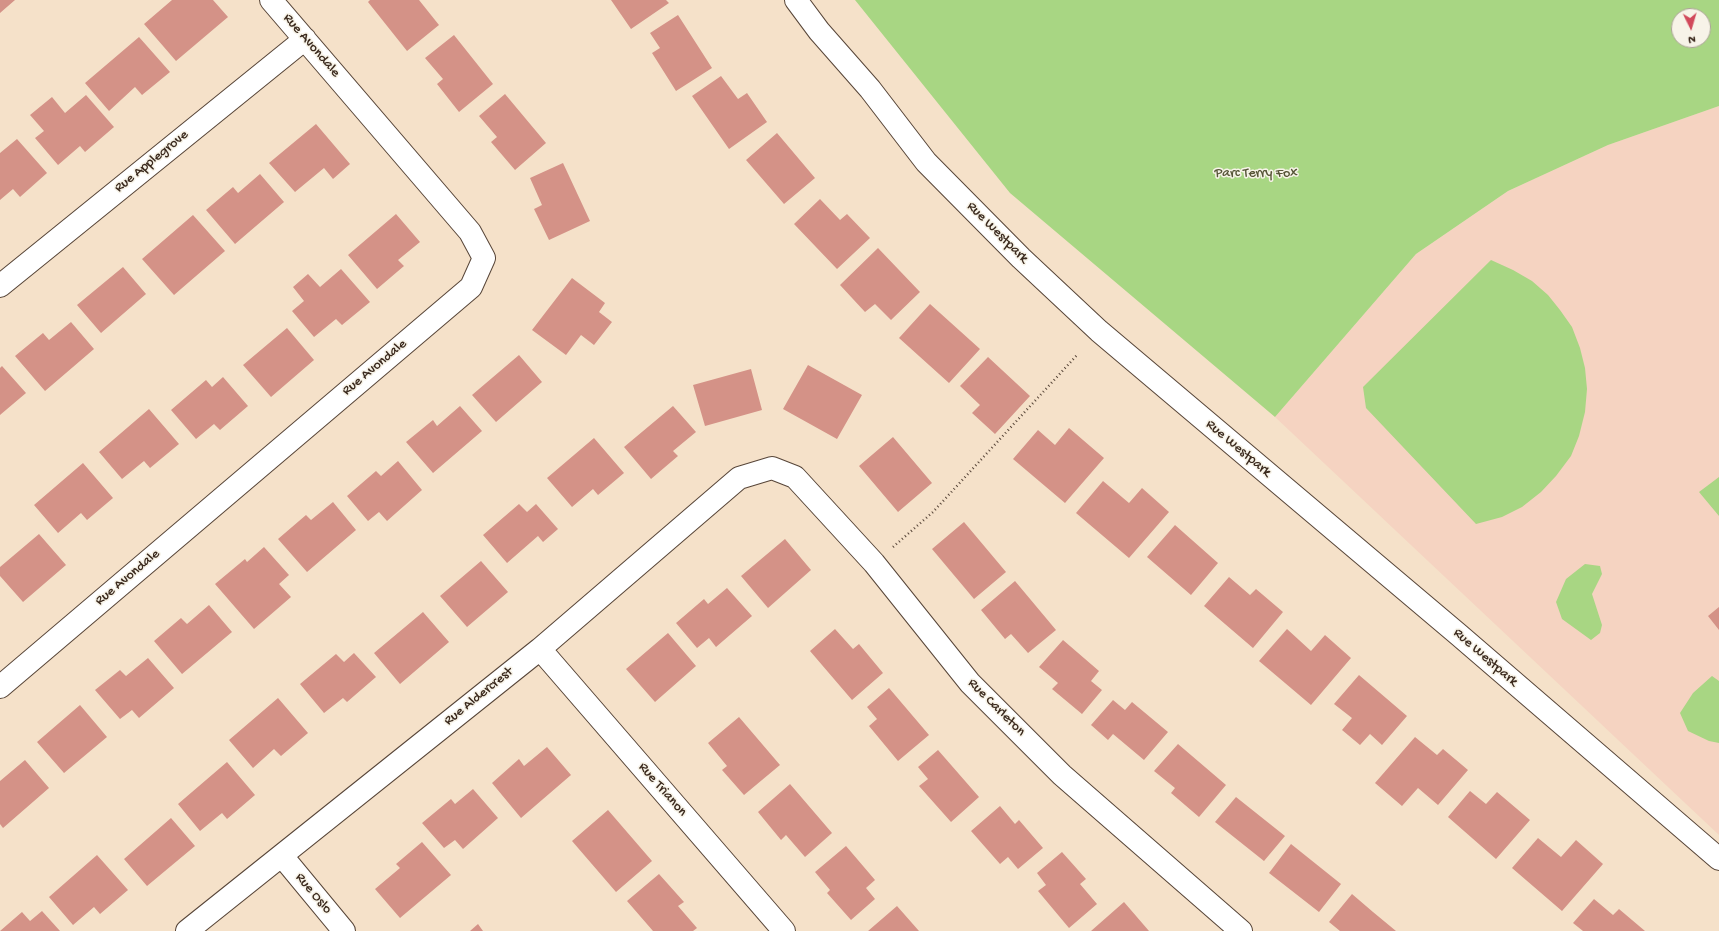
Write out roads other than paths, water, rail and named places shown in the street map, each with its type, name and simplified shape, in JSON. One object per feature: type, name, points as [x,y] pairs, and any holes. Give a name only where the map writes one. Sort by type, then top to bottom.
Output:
[{"type":"street","name":"Rue Avondale","points":[[0,687],[471,287],[484,258],[470,232],[272,0]]},
{"type":"street","name":"Rue Westpark","points":[[796,0],[819,31],[870,89],[926,162],[1021,258],[1099,331],[1459,635],[1719,859]]},
{"type":"street","name":"Rue Applegrove","points":[[0,286],[305,39]]},
{"type":"street","name":"Rue Carleton","points":[[772,468],[795,477],[874,563],[970,683],[1062,775],[1241,931]]},
{"type":"street","name":"Rue Aldercrest","points":[[187,931],[540,649],[739,478],[772,468]]},
{"type":"street","name":"Rue Trianon","points":[[540,649],[784,931]]},
{"type":"street","name":"Rue Oslo","points":[[282,856],[344,931]]},
{"type":"park label","name":"Parc Terry Fox","points":[[1256,174]]}]
